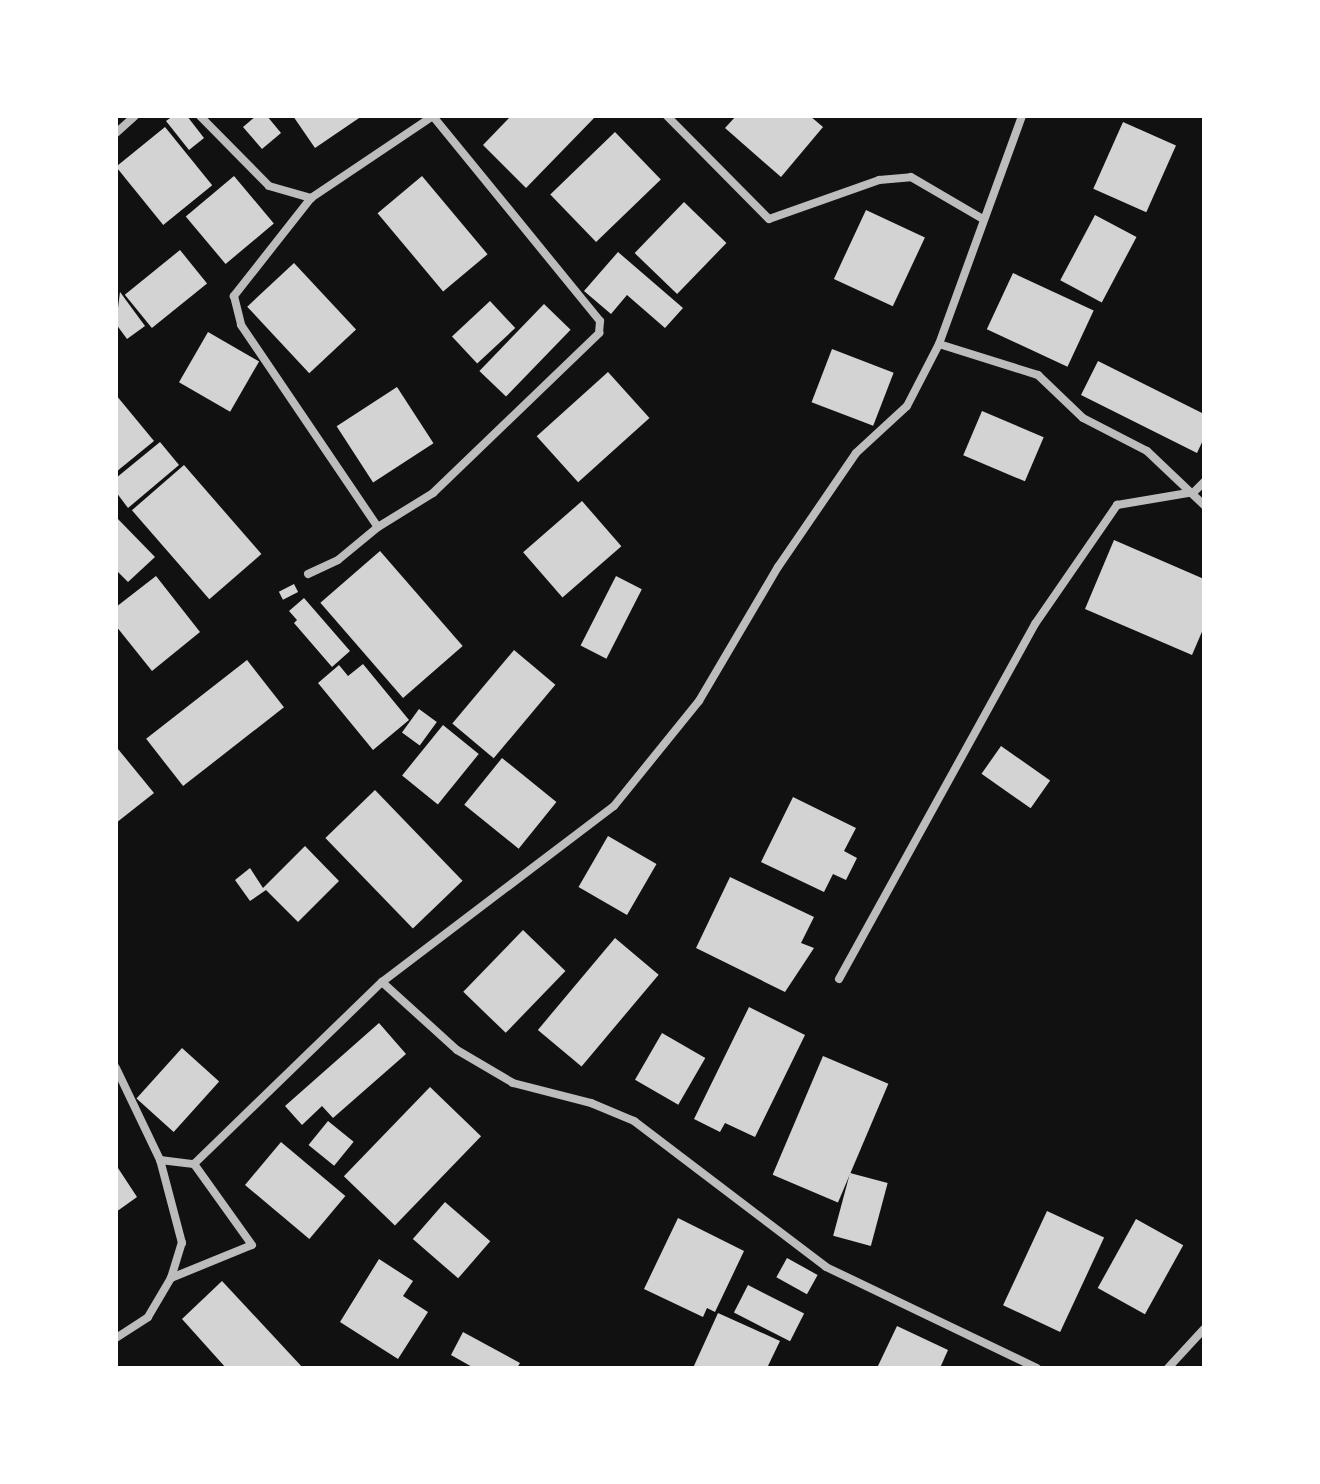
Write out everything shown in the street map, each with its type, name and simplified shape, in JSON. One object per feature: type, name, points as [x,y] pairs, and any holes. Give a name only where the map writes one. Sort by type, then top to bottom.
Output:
[{"type":"street","points":[[116,133],[135,116]]},
{"type":"street","points":[[200,116],[269,186],[311,198]]},
{"type":"street","points":[[308,574],[338,560],[378,527],[433,493],[590,347],[599,333],[600,321],[433,116],[311,198],[234,296],[234,312],[378,527]]},
{"type":"street","points":[[667,116],[769,219],[879,180],[911,177],[983,219]]},
{"type":"street","points":[[194,1164],[382,982],[614,806],[699,701],[778,567],[856,453],[907,406],[939,344],[1022,116]]},
{"type":"street","points":[[939,344],[1038,375],[1083,418],[1147,451],[1194,492],[1204,505]]},
{"type":"street","points":[[839,979],[1035,624],[1117,505],[1194,492],[1204,482]]},
{"type":"street","points":[[382,982],[457,1050],[513,1083],[591,1103],[634,1121],[826,1267],[1037,1368]]},
{"type":"street","points":[[116,1068],[160,1160],[182,1243],[171,1278],[148,1317],[116,1338]]},
{"type":"street","points":[[160,1160],[194,1164],[252,1245],[171,1278]]},
{"type":"street","points":[[1168,1368],[1204,1329]]},
{"type":"building","points":[[173,116],[187,116],[204,138],[189,150],[166,121]]},
{"type":"building","points":[[256,116],[267,116],[281,133],[262,149],[243,127]]},
{"type":"building","points":[[293,116],[362,116],[315,148]]},
{"type":"building","points":[[511,116],[596,116],[526,188],[483,145]]},
{"type":"building","points":[[736,116],[810,116],[823,127],[781,177],[725,128]]},
{"type":"building","points":[[1123,122],[1176,146],[1146,212],[1093,189]]},
{"type":"building","points":[[165,127],[212,185],[163,225],[116,167]]},
{"type":"building","points":[[615,132],[661,179],[596,242],[550,195]]},
{"type":"building","points":[[234,176],[274,223],[226,264],[186,216]]},
{"type":"building","points":[[422,176],[488,254],[443,291],[378,213]]},
{"type":"building","points":[[684,202],[726,243],[677,294],[635,253]]},
{"type":"building","points":[[866,210],[925,237],[893,306],[834,279]]},
{"type":"building","points":[[1095,215],[1136,237],[1102,302],[1060,280]]},
{"type":"building","points":[[180,250],[207,283],[152,328],[125,295]]},
{"type":"building","points":[[618,252],[683,308],[665,328],[627,295],[611,314],[584,291]]},
{"type":"building","points":[[294,263],[356,330],[309,373],[247,307]]},
{"type":"building","points":[[1013,273],[1094,311],[1067,367],[987,329]]},
{"type":"building","points":[[120,292],[145,326],[127,339],[116,324]]},
{"type":"building","points":[[490,301],[515,328],[477,364],[452,336]]},
{"type":"building","points":[[544,304],[571,330],[506,397],[479,371]]},
{"type":"building","points":[[208,332],[259,361],[230,412],[179,382]]},
{"type":"building","points":[[832,349],[894,373],[873,426],[812,402]]},
{"type":"building","points":[[1098,361],[1204,414],[1204,438],[1197,453],[1081,395]]},
{"type":"building","points":[[608,372],[649,418],[578,482],[537,436]]},
{"type":"building","points":[[397,387],[433,443],[373,482],[337,426]]},
{"type":"building","points":[[116,395],[154,441],[116,472]]},
{"type":"building","points":[[982,411],[1044,437],[1025,481],[963,455]]},
{"type":"building","points":[[160,442],[179,465],[128,508],[116,492],[116,478]]},
{"type":"building","points":[[184,465],[261,554],[209,599],[132,510]]},
{"type":"building","points":[[582,501],[621,546],[562,597],[523,552]]},
{"type":"building","points":[[116,517],[155,557],[128,582],[116,570]]},
{"type":"building","points":[[1114,540],[1204,579],[1204,627],[1192,655],[1085,609]]},
{"type":"building","points":[[380,551],[463,646],[403,698],[320,603]]},
{"type":"building","points":[[156,576],[200,632],[152,671],[116,626],[116,607]]},
{"type":"building","points":[[616,576],[642,589],[606,659],[581,645]]},
{"type":"building","points":[[294,584],[298,592],[283,600],[279,592]]},
{"type":"building","points":[[304,598],[350,651],[332,667],[294,623],[297,620],[289,611]]},
{"type":"building","points":[[514,650],[555,685],[494,758],[452,724]]},
{"type":"building","points":[[247,660],[284,707],[183,786],[146,739]]},
{"type":"building","points":[[363,664],[409,720],[373,750],[318,683],[339,665],[348,676]]},
{"type":"building","points":[[419,709],[437,722],[420,745],[402,732]]},
{"type":"building","points":[[443,725],[479,754],[438,804],[402,776]]},
{"type":"building","points":[[1001,746],[1050,780],[1031,808],[981,774]]},
{"type":"building","points":[[118,749],[154,793],[116,823],[116,751]]},
{"type":"building","points":[[502,758],[556,802],[519,849],[464,805]]},
{"type":"building","points":[[375,790],[463,881],[413,929],[325,838]]},
{"type":"building","points":[[793,797],[856,828],[844,851],[857,858],[846,880],[833,874],[824,892],[761,862]]},
{"type":"building","points":[[608,836],[656,864],[627,915],[578,887]]},
{"type":"building","points":[[305,846],[339,881],[298,922],[266,890],[250,901],[235,880],[250,868],[263,888]]},
{"type":"building","points":[[730,877],[814,917],[801,943],[814,948],[785,992],[696,948]]},
{"type":"building","points":[[523,930],[565,971],[506,1033],[463,992]]},
{"type":"building","points":[[615,938],[659,975],[582,1067],[538,1030]]},
{"type":"building","points":[[749,1007],[805,1035],[755,1137],[725,1123],[720,1132],[694,1119]]},
{"type":"building","points":[[379,1023],[406,1054],[333,1118],[322,1106],[302,1125],[285,1106]]},
{"type":"building","points":[[662,1033],[705,1058],[678,1105],[635,1080]]},
{"type":"building","points":[[182,1048],[219,1081],[174,1132],[136,1099]]},
{"type":"building","points":[[823,1056],[888,1084],[838,1202],[773,1175]]},
{"type":"building","points":[[430,1087],[481,1136],[395,1226],[344,1176]]},
{"type":"building","points":[[328,1121],[354,1142],[334,1166],[308,1145]]},
{"type":"building","points":[[281,1142],[345,1196],[309,1239],[245,1185]]},
{"type":"building","points":[[116,1165],[137,1197],[116,1212]]},
{"type":"building","points":[[850,1173],[888,1183],[871,1246],[833,1236]]},
{"type":"building","points":[[445,1202],[490,1241],[458,1278],[413,1239]]},
{"type":"building","points":[[1047,1211],[1104,1238],[1060,1332],[1003,1305]]},
{"type":"building","points":[[678,1218],[744,1251],[715,1312],[707,1308],[703,1317],[644,1289]]},
{"type":"building","points":[[1136,1219],[1183,1245],[1145,1314],[1098,1288]]},
{"type":"building","points":[[787,1258],[818,1275],[807,1294],[776,1277]]},
{"type":"building","points":[[379,1259],[413,1281],[403,1296],[428,1312],[398,1359],[340,1322]]},
{"type":"building","points":[[222,1281],[303,1368],[226,1368],[182,1319]]},
{"type":"building","points":[[748,1285],[804,1314],[790,1341],[734,1313]]},
{"type":"building","points":[[718,1313],[780,1341],[767,1368],[693,1368]]},
{"type":"building","points":[[897,1326],[948,1350],[940,1368],[877,1368]]},
{"type":"building","points":[[463,1332],[520,1363],[517,1368],[474,1368],[451,1355]]}]
